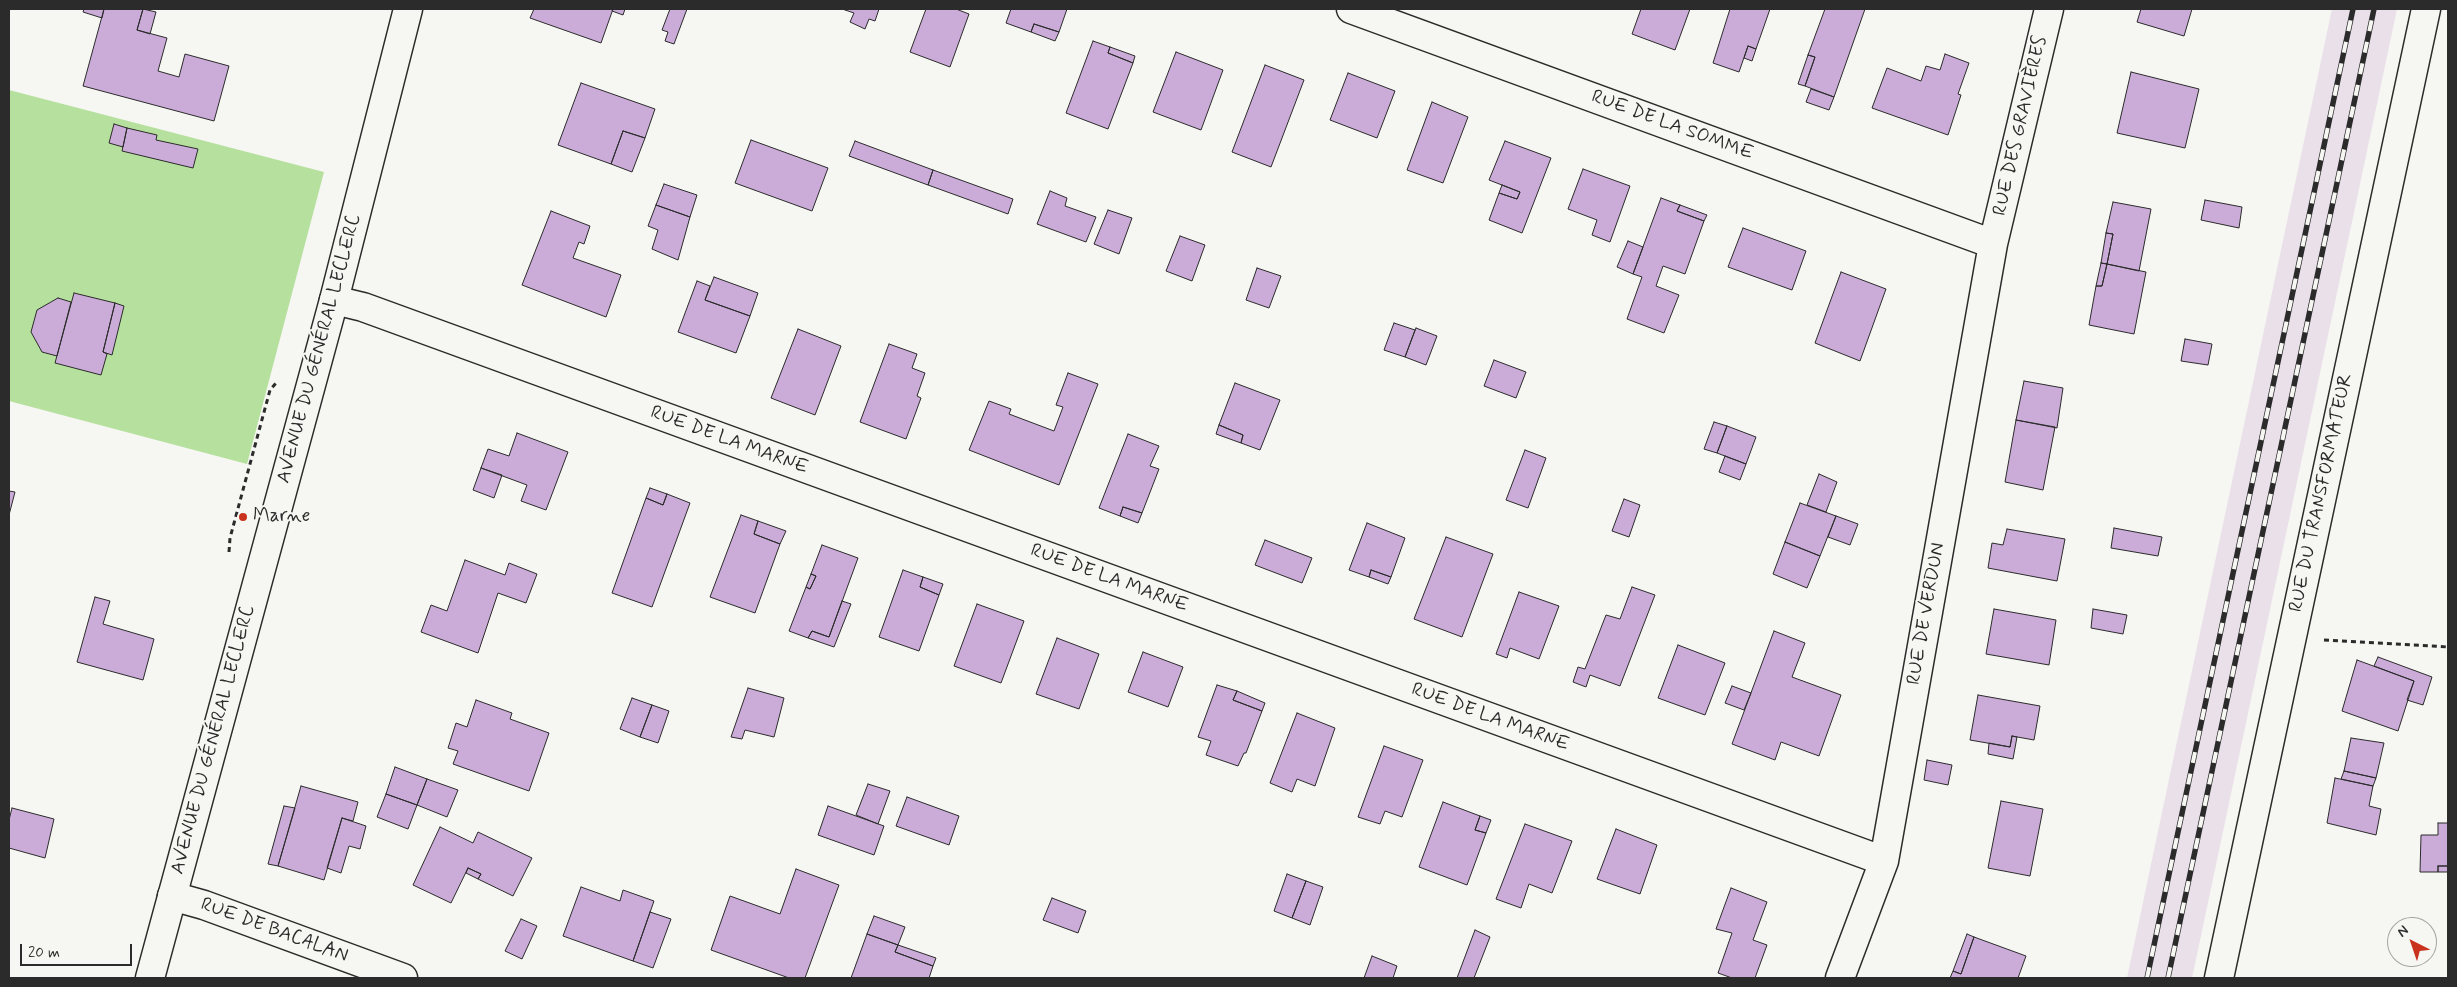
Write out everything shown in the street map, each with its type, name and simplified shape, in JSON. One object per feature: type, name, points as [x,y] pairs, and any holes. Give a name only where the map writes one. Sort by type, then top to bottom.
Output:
[{"type":"street","name":"AVENUE DU GÉNÉRAL LECLERC","points":[[150,978],[334,300],[408,9]]},
{"type":"street","name":"RUE DE LA SOMME","points":[[1351,9],[1993,244]]},
{"type":"street","name":"RUE DES GRAVIÈRES","points":[[1993,244],[2049,9]]},
{"type":"street","name":"RUE DU TRANSFORMATEUR","points":[[2219,978],[2426,9]]},
{"type":"street","name":"RUE DE VERDUN","points":[[1840,978],[1884,861],[1993,244]]},
{"type":"street","name":"RUE DE LA MARNE","points":[[334,300],[363,308],[1884,861]]},
{"type":"street","name":"RUE DE BACALAN","points":[[172,896],[204,905],[403,978]]},
{"type":"path","points":[[2293,632],[2327,640],[2448,647]]},
{"type":"shaded area","points":[[2332,9],[2397,9],[2192,978],[2127,978]]},
{"type":"green space","points":[[9,90],[324,172],[247,464],[9,401]]},
{"type":"building","points":[[84,9],[104,9],[102,18],[83,12]]},
{"type":"building","points":[[104,9],[143,9],[137,30],[167,38],[158,71],[179,77],[185,54],[229,66],[214,121],[83,86]]},
{"type":"building","points":[[143,9],[156,12],[150,34],[137,30]]},
{"type":"building","points":[[534,9],[613,9],[601,43],[530,18]]},
{"type":"building","points":[[613,9],[625,9],[623,15],[612,11]]},
{"type":"building","points":[[670,9],[687,9],[674,44],[665,41],[668,32],[662,30]]},
{"type":"building","points":[[842,9],[879,9],[875,21],[869,19],[865,29],[850,22],[854,13]]},
{"type":"building","points":[[926,9],[956,9],[969,14],[950,67],[910,52]]},
{"type":"building","points":[[1011,9],[1067,9],[1059,32],[1034,24],[1031,32],[1006,23]]},
{"type":"building","points":[[1641,9],[1690,9],[1675,50],[1632,34]]},
{"type":"building","points":[[1730,9],[1770,9],[1756,49],[1748,46],[1739,72],[1713,63]]},
{"type":"building","points":[[1825,9],[1865,9],[1834,97],[1805,86],[1815,57],[1808,55]]},
{"type":"building","points":[[2141,9],[2192,9],[2184,36],[2137,22]]},
{"type":"building","points":[[1034,24],[1059,32],[1055,41],[1031,32]]},
{"type":"building","points":[[1093,41],[1110,47],[1108,53],[1133,63],[1108,129],[1066,113]]},
{"type":"building","points":[[1748,46],[1756,49],[1752,61],[1744,58]]},
{"type":"building","points":[[1110,47],[1135,56],[1133,63],[1108,53]]},
{"type":"building","points":[[1176,52],[1223,70],[1201,130],[1153,112]]},
{"type":"building","points":[[1945,54],[1969,63],[1958,94],[1961,95],[1948,135],[1872,108],[1887,68],[1921,81],[1926,66],[1940,70]]},
{"type":"building","points":[[1808,55],[1815,57],[1805,86],[1798,84]]},
{"type":"building","points":[[1265,65],[1304,80],[1271,167],[1232,152]]},
{"type":"building","points":[[2131,72],[2199,89],[2185,148],[2117,133]]},
{"type":"building","points":[[1348,73],[1395,91],[1377,138],[1330,120]]},
{"type":"building","points":[[581,83],[655,109],[645,138],[623,131],[611,164],[558,145]]},
{"type":"building","points":[[1811,89],[1834,97],[1829,110],[1806,102]]},
{"type":"building","points":[[1432,102],[1468,117],[1443,183],[1407,170]]},
{"type":"building","points":[[114,124],[127,128],[123,147],[109,143]]},
{"type":"building","points":[[127,128],[157,135],[156,140],[198,149],[193,168],[122,151]]},
{"type":"building","points":[[623,131],[645,138],[632,172],[611,164]]},
{"type":"building","points":[[751,140],[828,168],[812,211],[735,183]]},
{"type":"building","points":[[855,141],[933,170],[928,185],[849,156]]},
{"type":"building","points":[[1505,141],[1551,158],[1522,233],[1489,220],[1499,193],[1517,199],[1520,192],[1489,180]]},
{"type":"building","points":[[1583,169],[1630,186],[1610,242],[1592,235],[1597,220],[1568,209]]},
{"type":"building","points":[[933,170],[1013,199],[1008,214],[928,185]]},
{"type":"building","points":[[664,184],[697,195],[690,217],[656,205]]},
{"type":"building","points":[[1502,185],[1520,192],[1517,199],[1499,193]]},
{"type":"building","points":[[1050,191],[1067,198],[1065,206],[1096,217],[1086,242],[1037,224]]},
{"type":"building","points":[[1661,198],[1680,205],[1677,211],[1704,221],[1685,274],[1663,266],[1656,286],[1679,295],[1664,333],[1627,319],[1642,277],[1633,274]]},
{"type":"building","points":[[2205,200],[2242,207],[2239,228],[2201,220]]},
{"type":"building","points":[[2113,202],[2151,209],[2139,271],[2107,264],[2113,234],[2106,233]]},
{"type":"building","points":[[656,205],[690,217],[678,260],[652,249],[658,230],[648,226]]},
{"type":"building","points":[[1680,205],[1707,215],[1704,221],[1677,211]]},
{"type":"building","points":[[1108,210],[1132,218],[1119,254],[1094,244]]},
{"type":"building","points":[[551,211],[590,226],[584,244],[579,242],[573,258],[621,275],[606,317],[522,285]]},
{"type":"building","points":[[1743,228],[1806,251],[1792,290],[1728,267]]},
{"type":"building","points":[[2106,233],[2113,234],[2107,264],[2101,263]]},
{"type":"building","points":[[1180,236],[1205,245],[1192,281],[1166,271]]},
{"type":"building","points":[[1628,241],[1643,247],[1633,274],[1617,267]]},
{"type":"building","points":[[2101,263],[2107,264],[2102,286],[2096,286]]},
{"type":"building","points":[[2107,264],[2146,272],[2134,334],[2089,325],[2096,286],[2102,286]]},
{"type":"building","points":[[1257,268],[1281,276],[1269,308],[1246,300]]},
{"type":"building","points":[[1841,272],[1886,289],[1860,361],[1815,343]]},
{"type":"building","points":[[714,277],[758,293],[750,316],[705,300]]},
{"type":"building","points":[[697,281],[710,286],[705,300],[750,316],[736,353],[678,332]]},
{"type":"building","points":[[74,293],[115,303],[103,352],[107,354],[101,375],[55,363]]},
{"type":"building","points":[[58,298],[71,302],[57,356],[42,352],[31,332],[37,310]]},
{"type":"building","points":[[115,303],[124,306],[112,355],[103,352]]},
{"type":"building","points":[[1394,323],[1415,330],[1405,357],[1384,350]]},
{"type":"building","points":[[1416,328],[1437,336],[1426,365],[1405,357]]},
{"type":"building","points":[[798,329],[841,346],[815,415],[771,398]]},
{"type":"building","points":[[2185,339],[2212,344],[2208,365],[2181,361]]},
{"type":"building","points":[[889,344],[917,354],[912,368],[925,373],[917,396],[921,398],[906,439],[860,422]]},
{"type":"building","points":[[1494,360],[1526,372],[1516,398],[1484,386]]},
{"type":"building","points":[[1068,373],[1098,384],[1059,485],[969,450],[989,401],[1011,409],[1009,414],[1054,431],[1063,407],[1056,405]]},
{"type":"building","points":[[2024,381],[2063,388],[2057,428],[2016,420]]},
{"type":"building","points":[[1235,383],[1280,400],[1260,450],[1241,443],[1243,435],[1219,425]]},
{"type":"building","points":[[2016,420],[2055,427],[2043,490],[2005,482]]},
{"type":"building","points":[[1714,422],[1727,426],[1717,453],[1704,449]]},
{"type":"building","points":[[1219,425],[1243,435],[1241,443],[1216,434]]},
{"type":"building","points":[[1727,426],[1756,437],[1746,464],[1717,453]]},
{"type":"building","points":[[517,433],[568,452],[546,510],[521,501],[527,485],[481,468],[488,449],[509,456]]},
{"type":"building","points":[[1128,434],[1159,446],[1150,466],[1159,469],[1142,513],[1123,507],[1120,516],[1099,508]]},
{"type":"building","points":[[1525,450],[1546,458],[1528,508],[1506,500]]},
{"type":"building","points":[[1725,456],[1746,464],[1740,480],[1719,472]]},
{"type":"building","points":[[481,468],[502,475],[494,498],[473,490]]},
{"type":"building","points":[[1819,474],[1837,482],[1826,512],[1807,505]]},
{"type":"building","points":[[650,488],[667,494],[663,505],[646,498]]},
{"type":"building","points":[[9,491],[15,492],[9,515]]},
{"type":"building","points":[[667,494],[690,503],[652,607],[612,593],[646,498],[663,505]]},
{"type":"building","points":[[1624,499],[1640,505],[1629,537],[1612,531]]},
{"type":"building","points":[[1800,503],[1836,516],[1820,556],[1785,542]]},
{"type":"building","points":[[1123,507],[1142,513],[1138,523],[1120,516]]},
{"type":"building","points":[[741,515],[758,521],[754,534],[780,544],[755,613],[710,597]]},
{"type":"building","points":[[1836,516],[1858,524],[1850,545],[1828,537]]},
{"type":"building","points":[[758,521],[786,531],[780,544],[754,534]]},
{"type":"building","points":[[1367,523],[1405,538],[1391,577],[1371,570],[1369,577],[1349,570]]},
{"type":"building","points":[[2114,528],[2162,537],[2158,556],[2111,548]]},
{"type":"building","points":[[2007,529],[2065,539],[2057,581],[1988,568],[1992,543],[2003,545]]},
{"type":"building","points":[[1446,537],[1493,554],[1462,637],[1414,619]]},
{"type":"building","points":[[1265,540],[1312,558],[1302,583],[1255,565]]},
{"type":"building","points":[[1785,542],[1820,556],[1807,588],[1773,574]]},
{"type":"building","points":[[822,545],[858,558],[829,637],[812,631],[808,638],[789,631],[806,587],[810,589],[816,576],[811,574]]},
{"type":"building","points":[[465,560],[505,575],[509,563],[537,574],[526,603],[498,593],[478,653],[421,632],[431,605],[447,611]]},
{"type":"building","points":[[903,570],[923,577],[920,587],[939,595],[919,651],[879,637]]},
{"type":"building","points":[[1371,570],[1391,577],[1388,584],[1369,577]]},
{"type":"building","points":[[811,574],[816,576],[810,589],[806,587]]},
{"type":"building","points":[[923,577],[943,584],[939,595],[920,587]]},
{"type":"building","points":[[1632,587],[1655,595],[1620,686],[1590,675],[1586,687],[1573,682],[1578,667],[1585,669],[1606,615],[1620,619]]},
{"type":"building","points":[[1519,592],[1559,606],[1539,659],[1510,648],[1507,658],[1496,654]]},
{"type":"building","points":[[95,597],[110,601],[103,624],[154,639],[143,680],[77,662]]},
{"type":"building","points":[[842,601],[851,604],[834,647],[808,638],[812,631],[829,637]]},
{"type":"building","points":[[977,604],[1024,621],[1001,683],[954,666]]},
{"type":"building","points":[[1994,609],[2056,620],[2049,665],[1986,654]]},
{"type":"building","points":[[2093,609],[2127,615],[2123,634],[2091,628]]},
{"type":"building","points":[[1774,631],[1805,643],[1792,677],[1841,695],[1819,756],[1781,742],[1775,760],[1732,744]]},
{"type":"building","points":[[1057,638],[1099,654],[1079,709],[1036,694]]},
{"type":"building","points":[[1678,645],[1725,663],[1705,715],[1658,698]]},
{"type":"building","points":[[1143,652],[1183,667],[1168,707],[1128,692]]},
{"type":"building","points":[[2378,657],[2432,677],[2423,705],[2407,700],[2414,681],[2374,666]]},
{"type":"building","points":[[2357,660],[2414,681],[2398,731],[2342,711]]},
{"type":"building","points":[[1217,685],[1237,691],[1233,700],[1262,711],[1246,753],[1244,753],[1238,766],[1206,755],[1211,741],[1198,737]]},
{"type":"building","points":[[1732,686],[1751,693],[1744,710],[1725,703]]},
{"type":"building","points":[[748,688],[784,698],[774,737],[745,730],[742,739],[731,737]]},
{"type":"building","points":[[1237,691],[1265,703],[1262,711],[1233,700]]},
{"type":"building","points":[[1978,695],[2040,706],[2034,740],[2012,736],[2010,747],[1970,740]]},
{"type":"building","points":[[632,698],[652,705],[640,737],[620,729]]},
{"type":"building","points":[[476,700],[512,713],[510,719],[549,733],[529,791],[453,764],[458,751],[448,748],[456,723],[467,727]]},
{"type":"building","points":[[652,705],[669,711],[658,743],[640,737]]},
{"type":"building","points":[[1297,713],[1335,728],[1315,786],[1297,779],[1292,792],[1270,783]]},
{"type":"building","points":[[2012,736],[2017,737],[2013,759],[1988,754],[1989,743],[2010,747]]},
{"type":"building","points":[[2351,738],[2384,743],[2376,778],[2344,771]]},
{"type":"building","points":[[1384,746],[1423,760],[1402,817],[1385,811],[1380,824],[1358,817]]},
{"type":"building","points":[[1927,760],[1952,765],[1948,785],[1924,780]]},
{"type":"building","points":[[395,767],[427,779],[417,805],[386,794]]},
{"type":"building","points":[[2344,771],[2376,778],[2373,786],[2341,779]]},
{"type":"building","points":[[2335,778],[2373,786],[2369,806],[2381,809],[2376,835],[2327,823]]},
{"type":"building","points":[[427,779],[458,790],[447,817],[417,805]]},
{"type":"building","points":[[868,784],[890,791],[878,824],[856,815]]},
{"type":"building","points":[[301,786],[358,802],[353,821],[342,818],[324,880],[278,866]]},
{"type":"building","points":[[386,794],[417,805],[408,829],[377,817]]},
{"type":"building","points":[[907,797],[959,816],[949,845],[896,826]]},
{"type":"building","points":[[2001,801],[2043,809],[2030,876],[1988,868]]},
{"type":"building","points":[[1443,802],[1480,816],[1475,830],[1486,833],[1467,885],[1419,867]]},
{"type":"building","points":[[284,806],[295,808],[278,866],[268,864]]},
{"type":"building","points":[[828,806],[884,826],[874,855],[818,835]]},
{"type":"building","points":[[12,808],[54,819],[45,858],[9,848],[9,820]]},
{"type":"building","points":[[1480,816],[1491,820],[1486,833],[1475,830]]},
{"type":"building","points":[[342,818],[366,826],[360,849],[349,846],[341,873],[327,868]]},
{"type":"building","points":[[2438,823],[2448,823],[2448,866],[2438,866],[2438,872],[2420,872],[2421,835],[2438,835]]},
{"type":"building","points":[[1525,824],[1572,841],[1552,893],[1529,884],[1521,908],[1496,899]]},
{"type":"building","points":[[440,827],[473,843],[478,832],[532,858],[513,896],[478,879],[481,874],[468,868],[451,903],[413,885]]},
{"type":"building","points":[[1616,829],[1657,845],[1640,894],[1597,879]]},
{"type":"building","points":[[2438,866],[2448,866],[2448,872],[2438,872]]},
{"type":"building","points":[[468,868],[481,874],[478,879],[466,873]]},
{"type":"building","points":[[796,869],[839,885],[805,978],[789,978],[711,950],[730,896],[780,914]]},
{"type":"building","points":[[1287,874],[1306,881],[1292,918],[1274,911]]},
{"type":"building","points":[[1306,881],[1323,887],[1310,925],[1292,918]]},
{"type":"building","points":[[581,887],[620,901],[623,890],[654,901],[633,961],[563,936]]},
{"type":"building","points":[[1731,888],[1767,902],[1753,940],[1767,945],[1755,978],[1732,978],[1718,973],[1732,933],[1716,929]]},
{"type":"building","points":[[1052,898],[1086,911],[1078,933],[1043,920]]},
{"type":"building","points":[[650,912],[671,919],[653,968],[633,961]]},
{"type":"building","points":[[874,916],[905,927],[898,945],[867,934]]},
{"type":"building","points":[[521,919],[537,926],[522,959],[505,951]]},
{"type":"building","points":[[1475,930],[1490,937],[1474,978],[1457,978]]},
{"type":"building","points":[[867,934],[898,945],[895,952],[933,966],[929,978],[851,978]]},
{"type":"building","points":[[1967,934],[1974,937],[1961,974],[1953,971]]},
{"type":"building","points":[[1974,937],[2026,956],[2018,978],[1950,978],[1953,971],[1961,974]]},
{"type":"building","points":[[898,945],[936,958],[933,966],[895,952]]},
{"type":"building","points":[[1372,956],[1397,966],[1393,978],[1364,978]]},
{"type":"railway","points":[[2147,978],[2353,9]]},
{"type":"railway","points":[[2168,978],[2374,9]]},
{"type":"place","name":"Marne","points":[[243,517]]}]
